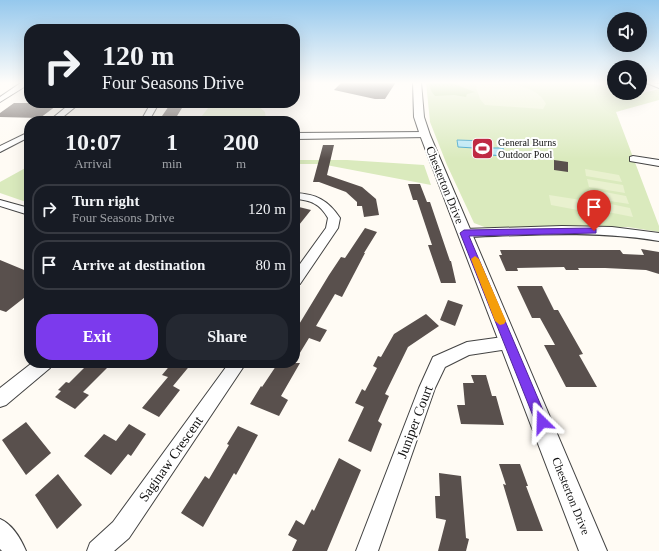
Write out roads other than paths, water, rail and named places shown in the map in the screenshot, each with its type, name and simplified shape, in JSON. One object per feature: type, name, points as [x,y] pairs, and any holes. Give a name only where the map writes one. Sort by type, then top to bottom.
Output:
[{"type":"street","points":[[59,116],[70,108]]},
{"type":"street","name":"Chesterton Drive","points":[[418,108],[419,117],[425,135],[593,551]]},
{"type":"street","points":[[300,136],[425,135]]},
{"type":"street","points":[[0,149],[24,137]]},
{"type":"street","points":[[633,159],[659,163]]},
{"type":"street","points":[[300,196],[311,197],[327,205],[334,218],[332,228],[300,275]]},
{"type":"street","points":[[0,203],[24,210]]},
{"type":"street","points":[[464,233],[609,231],[634,232],[659,237]]},
{"type":"street","name":"Juniper Court","points":[[367,551],[427,388],[439,362],[467,349],[510,343]]},
{"type":"street","points":[[0,399],[38,368]]},
{"type":"street","name":"Saginaw Crescent","points":[[98,551],[121,530],[234,368]]},
{"type":"street","points":[[0,530],[15,551]]},
{"type":"water","name":"General Burns Outdoor Pool","points":[[457,140],[487,141],[489,148],[503,148],[506,156],[476,154],[474,148],[458,147]]},
{"type":"place","name":"General Burns Outdoor Pool","points":[[482,148]]}]
